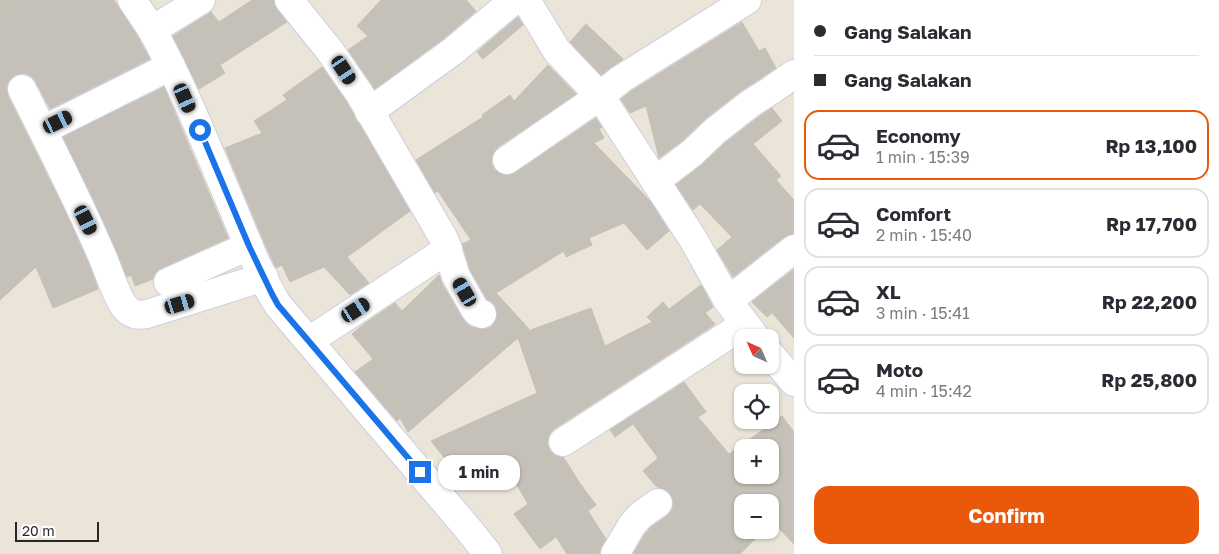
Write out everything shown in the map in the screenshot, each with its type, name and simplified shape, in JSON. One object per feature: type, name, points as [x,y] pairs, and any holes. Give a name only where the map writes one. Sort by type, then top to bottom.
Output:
[{"type":"street","points":[[132,0],[152,30],[171,66],[249,246],[278,305],[463,522],[488,554]]},
{"type":"street","points":[[152,30],[201,0]]},
{"type":"street","points":[[289,0],[344,70],[359,93],[444,239],[456,276],[474,308],[482,314]]},
{"type":"street","points":[[369,112],[453,51],[514,0]]},
{"type":"street","points":[[526,0],[557,52],[600,96],[693,239],[728,301],[749,329]]},
{"type":"street","points":[[507,160],[600,96],[621,78],[747,0]]},
{"type":"street","points":[[42,130],[171,66]]},
{"type":"street","points":[[655,181],[692,153],[715,131],[751,103],[794,74]]},
{"type":"street","points":[[22,89],[100,249],[118,296],[130,312],[140,316],[264,277]]},
{"type":"street","points":[[168,282],[249,246]]},
{"type":"street","points":[[310,341],[448,250]]},
{"type":"street","points":[[728,301],[794,250]]},
{"type":"street","points":[[563,442],[734,341]]},
{"type":"street","points":[[779,364],[794,382]]},
{"type":"street","points":[[615,554],[632,525],[658,503]]},
{"type":"building","points":[[0,0],[114,0],[150,59],[50,109],[31,76],[23,73],[15,75],[9,81],[6,88],[8,96],[67,215],[98,289],[53,308],[36,267],[0,300]]},
{"type":"building","points":[[252,0],[274,0],[277,9],[287,22],[220,65],[225,73],[199,89],[173,36],[211,12],[219,22]]},
{"type":"building","points":[[381,0],[466,0],[476,11],[443,39],[375,89],[348,50],[368,36],[357,26]]},
{"type":"building","points":[[518,17],[523,25],[483,59],[477,52]]},
{"type":"building","points":[[742,22],[759,51],[765,48],[776,68],[741,91],[659,158],[646,106],[630,113],[621,99]]},
{"type":"building","points":[[586,24],[623,59],[601,75],[570,42]]},
{"type":"building","points":[[548,65],[576,94],[498,147],[491,161],[494,169],[501,174],[509,175],[515,173],[596,118],[602,127],[599,129],[604,138],[594,143],[651,202],[669,231],[647,250],[624,223],[589,238],[592,245],[566,257],[564,251],[496,293],[529,329],[525,332],[591,308],[605,346],[652,322],[647,317],[663,302],[669,309],[701,285],[713,307],[705,313],[715,324],[554,429],[549,435],[547,443],[550,451],[556,456],[564,458],[596,505],[588,511],[606,539],[599,554],[567,554],[556,537],[540,549],[514,514],[528,504],[504,463],[470,490],[431,441],[537,393],[518,338],[408,432],[400,418],[397,421],[355,372],[373,359],[352,334],[395,303],[402,311],[439,275],[442,284],[465,322],[471,327],[484,329],[491,327],[496,320],[497,312],[495,305],[487,299],[470,270],[462,244],[471,240],[438,191],[435,193],[416,160],[483,117],[482,115],[510,95],[514,101]]},
{"type":"building","points":[[322,67],[346,101],[410,211],[347,257],[369,283],[350,295],[324,267],[290,282],[282,265],[276,268],[225,148],[262,133],[254,121],[287,100],[283,95]]},
{"type":"building","points":[[164,87],[228,238],[162,268],[156,272],[153,279],[135,286],[131,275],[127,277],[104,223],[63,137]]},
{"type":"building","points":[[772,108],[782,121],[753,144],[781,176],[776,180],[794,200],[794,234],[784,237],[733,277],[717,250],[732,237],[700,204],[693,210],[676,185],[703,164],[725,143]]},
{"type":"building","points":[[794,269],[794,338],[772,313],[767,317],[752,302]]},
{"type":"building","points":[[684,382],[706,412],[698,417],[729,454],[734,450],[734,484],[779,484],[779,439],[750,439],[764,429],[779,429],[779,418],[782,416],[794,432],[794,544],[779,528],[779,494],[734,494],[734,539],[755,539],[740,554],[633,554],[651,527],[667,516],[672,510],[673,501],[670,494],[664,489],[657,487],[643,471],[658,458],[633,424],[615,437],[610,430]]},
{"type":"route","points":[[200,130],[249,246],[278,305],[420,472]]}]
